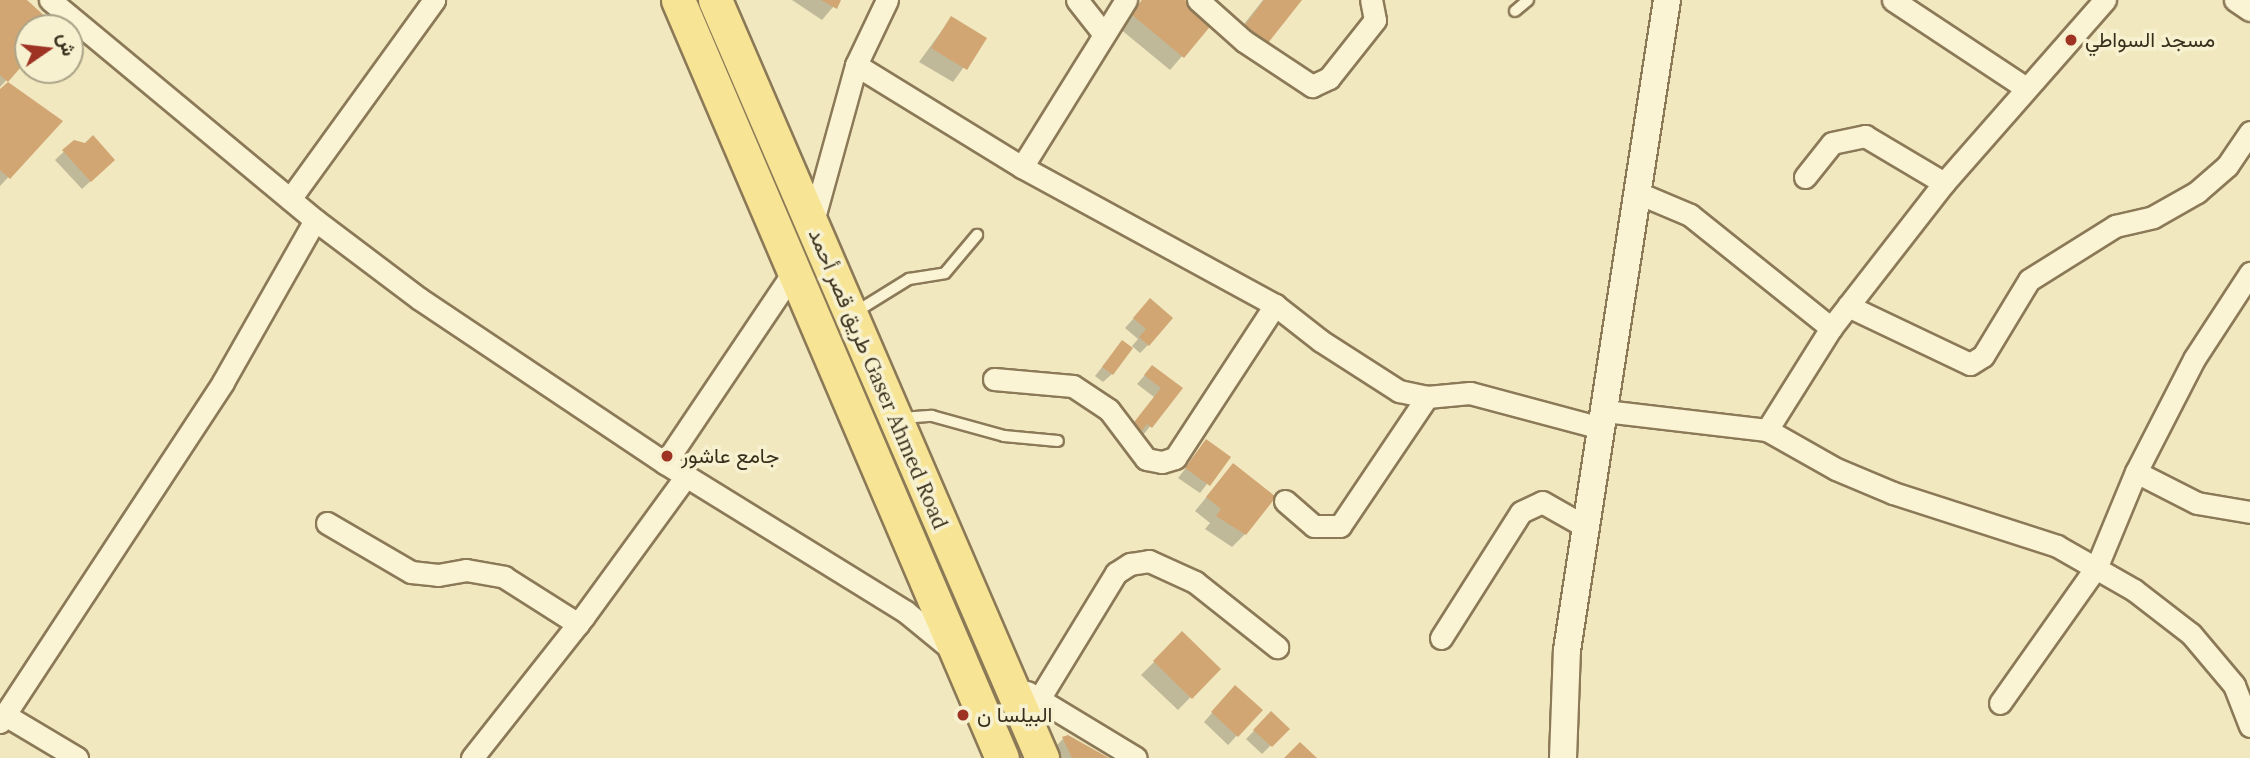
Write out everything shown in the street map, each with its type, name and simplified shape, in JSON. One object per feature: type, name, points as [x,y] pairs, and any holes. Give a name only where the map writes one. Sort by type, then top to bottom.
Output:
[{"type":"main road","name":"طريق قصر أحمد Gaser Ahmed Road","points":[[678,0],[1002,758]]},
{"type":"main road","name":"طريق قصر أحمد Gaser Ahmed Road","points":[[715,0],[1042,758]]},
{"type":"street","points":[[50,0],[315,220],[420,299],[665,463],[906,612],[956,652]]},
{"type":"street","points":[[290,199],[434,0]]},
{"type":"street","points":[[812,225],[856,65],[887,0]]},
{"type":"street","points":[[1077,0],[1103,33]]},
{"type":"street","points":[[1022,167],[1126,0]]},
{"type":"street","points":[[1198,0],[1244,41],[1312,86],[1329,78],[1375,20],[1371,0]]},
{"type":"street","points":[[1563,758],[1567,650],[1667,0]]},
{"type":"street","points":[[1894,0],[2026,88]]},
{"type":"street","points":[[1767,430],[1831,328],[1848,306],[1944,184],[2105,0]]},
{"type":"street","points":[[2235,0],[2250,10]]},
{"type":"street","points":[[856,65],[1022,167],[1275,305],[1321,341],[1399,391],[1427,397],[1470,393],[1603,419],[1767,430],[1836,469],[1881,488],[1999,524],[2097,566],[2163,611],[2215,658],[2234,685],[2250,726]]},
{"type":"street","points":[[1848,306],[1970,364],[1983,356],[2029,280],[2115,226],[2153,217],[2197,192],[2227,166],[2250,132]]},
{"type":"street","points":[[1805,177],[1832,144],[1865,136],[1944,184]]},
{"type":"street","points":[[1638,194],[1690,215],[1831,328]]},
{"type":"street","points":[[77,758],[2,718],[223,382],[315,220]]},
{"type":"street","points":[[665,463],[794,271]]},
{"type":"street","points":[[2000,703],[2097,566],[2136,472],[2194,359],[2250,273]]},
{"type":"street","points":[[994,379],[1073,386],[1109,410],[1146,459],[1162,462],[1175,458],[1275,305]]},
{"type":"street","points":[[1285,500],[1314,526],[1340,527],[1427,397]]},
{"type":"street","points":[[2136,472],[2197,503],[2250,512]]},
{"type":"street","points":[[472,758],[578,624],[686,476]]},
{"type":"street","points":[[1441,638],[1526,507],[1542,502],[1586,527]]},
{"type":"street","points":[[327,523],[411,572],[438,575],[466,570],[504,576],[578,624]]},
{"type":"street","points":[[1039,699],[1116,573],[1130,564],[1149,561],[1195,582],[1278,647]]},
{"type":"street","points":[[1007,680],[1136,758]]},
{"type":"lane","points":[[1515,12],[1528,0]]},
{"type":"lane","points":[[850,316],[909,279],[945,273],[977,235]]},
{"type":"lane","points":[[895,419],[932,416],[1004,436],[1058,441]]},
{"type":"building","points":[[0,0],[27,0],[42,14],[14,14],[14,75],[8,82],[0,75]]},
{"type":"building","points":[[821,0],[841,0],[837,9]]},
{"type":"building","points":[[1142,0],[1185,0],[1213,23],[1184,58],[1131,14]]},
{"type":"building","points":[[1264,0],[1302,0],[1268,43],[1245,25]]},
{"type":"building","points":[[951,16],[987,38],[967,70],[931,48]]},
{"type":"building","points":[[8,82],[63,121],[10,179],[0,170],[0,89]]},
{"type":"building","points":[[93,135],[115,160],[91,182],[62,150],[74,140],[85,143]]},
{"type":"building","points":[[1150,298],[1173,318],[1149,346],[1139,337],[1146,329],[1133,318]]},
{"type":"building","points":[[1122,340],[1133,348],[1113,375],[1102,367]]},
{"type":"building","points":[[1152,365],[1183,388],[1152,428],[1147,424],[1140,433],[1131,426],[1161,388],[1144,375]]},
{"type":"building","points":[[1206,439],[1231,457],[1210,486],[1185,468]]},
{"type":"building","points":[[1233,463],[1276,497],[1246,535],[1216,516],[1221,509],[1206,497]]},
{"type":"building","points":[[1182,631],[1221,669],[1192,699],[1153,661]]},
{"type":"building","points":[[1235,685],[1263,710],[1238,737],[1211,712]]},
{"type":"building","points":[[1271,711],[1290,729],[1272,747],[1253,730]]},
{"type":"building","points":[[1068,735],[1109,758],[1072,758],[1062,737]]},
{"type":"building","points":[[1300,742],[1317,758],[1284,758]]},
{"type":"place","name":"مسجد السواطي","points":[[2071,40]]},
{"type":"place","name":"جامع عاشور","points":[[667,456]]},
{"type":"place","name":"البيلسا ن","points":[[963,715]]}]
